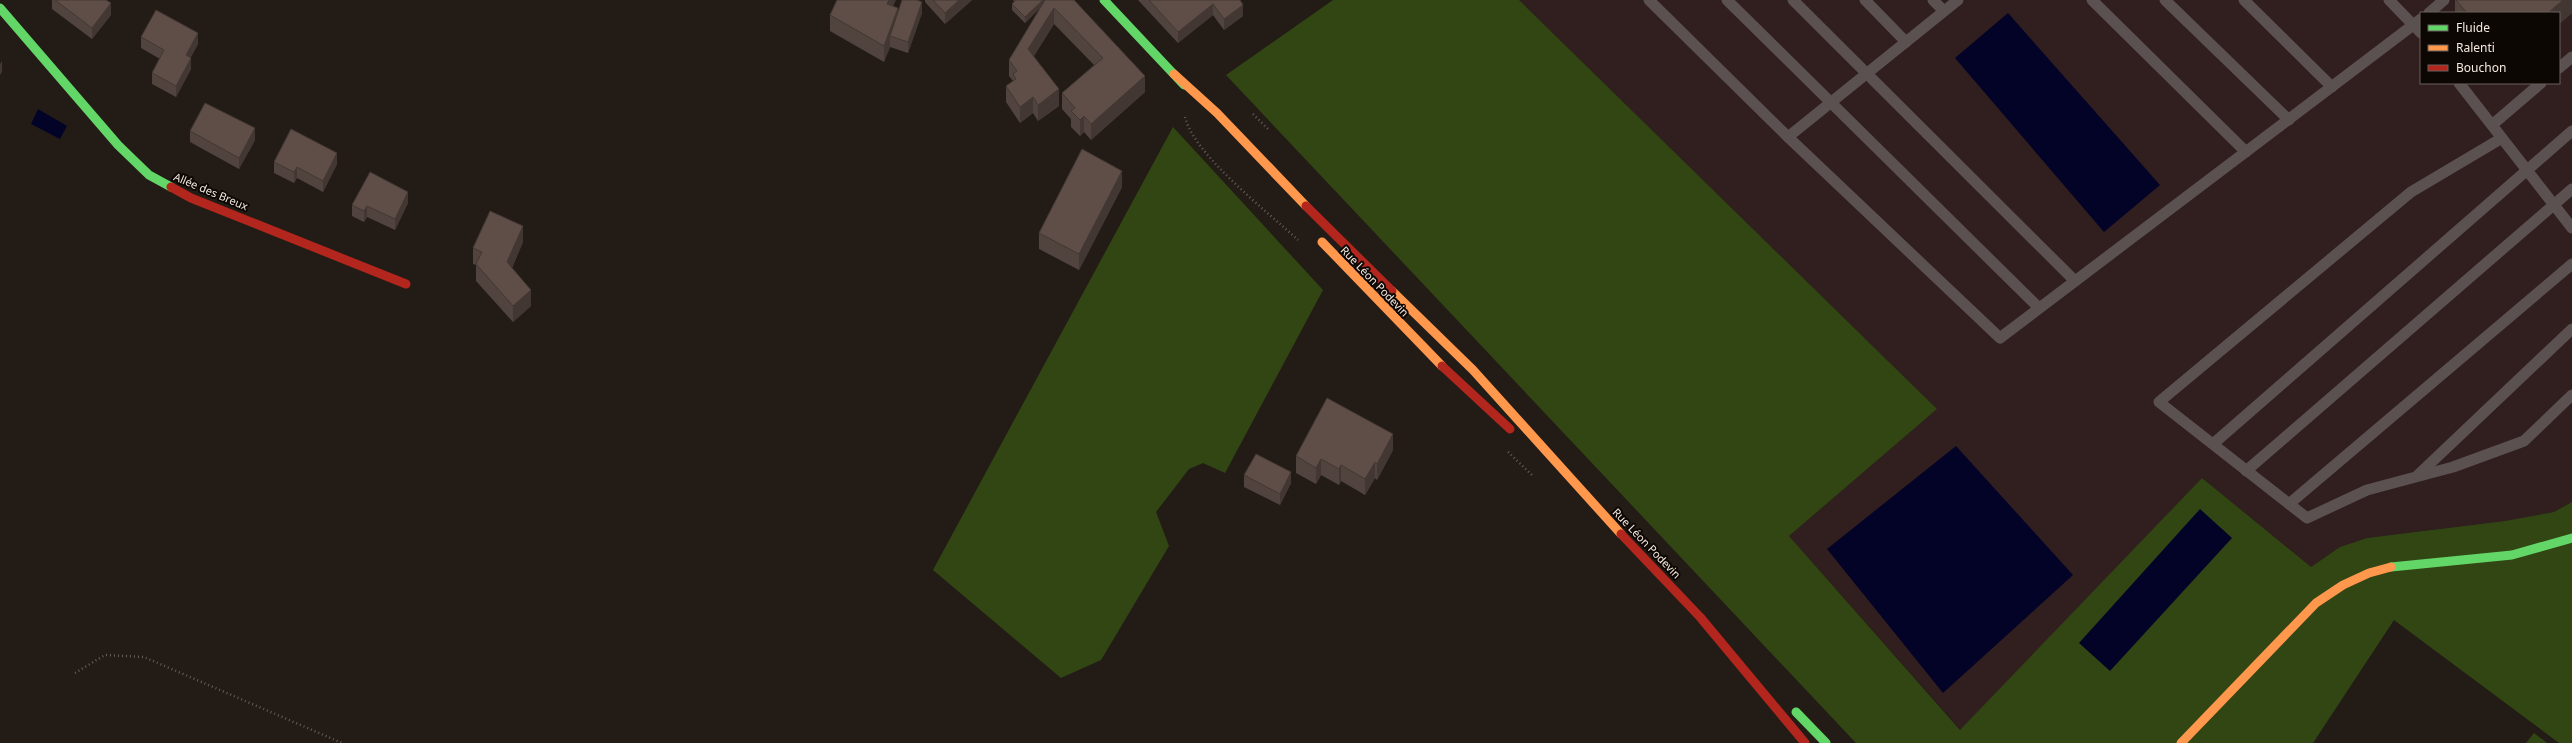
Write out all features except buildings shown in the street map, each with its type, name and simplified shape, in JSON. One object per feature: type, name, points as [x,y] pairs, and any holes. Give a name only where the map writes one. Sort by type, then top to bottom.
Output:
[{"type":"main road","name":"Rue Léon Podevin","points":[[1104,0],[1174,74],[1260,172]]},
{"type":"main road","name":"Allée des Breux","points":[[0,8],[118,145],[149,174],[191,198],[406,284]]},
{"type":"main road","name":"Rue Léon Podevin","points":[[1174,74],[1217,113],[1322,223],[1473,370],[1576,486],[1700,616],[1768,683]]},
{"type":"main road","name":"Rue Léon Podevin","points":[[1317,236],[1407,332],[1519,436],[1576,486]]},
{"type":"main road","points":[[2182,743],[2316,603],[2343,585],[2369,573],[2398,565],[2512,555],[2572,538]]},
{"type":"main road","name":"Rue Léon Podevin","points":[[1700,616],[1805,743]]},
{"type":"main road","points":[[1789,705],[1826,743]]},
{"type":"lane","points":[[1649,0],[1788,137],[2000,338],[2332,87],[2419,26],[2389,0]]},
{"type":"lane","points":[[1727,0],[2039,308]]},
{"type":"lane","points":[[1793,0],[2075,281]]},
{"type":"lane","points":[[1865,0],[1906,42]]},
{"type":"lane","points":[[1933,0],[1944,11]]},
{"type":"lane","points":[[1788,137],[1958,0]]},
{"type":"lane","points":[[2092,0],[2246,152]]},
{"type":"lane","points":[[2165,0],[2289,120]]},
{"type":"lane","points":[[2244,0],[2332,87]]},
{"type":"lane","points":[[2430,12],[2444,0]]},
{"type":"lane","points":[[2560,67],[2572,56]]},
{"type":"lane","points":[[2461,84],[2572,228]]},
{"type":"lane","points":[[2492,125],[2540,84]]},
{"type":"lane","points":[[2213,444],[2572,131]]},
{"type":"lane","points":[[2502,138],[2411,192],[2159,402],[2307,518],[2367,490],[2453,467],[2524,441],[2572,396]]},
{"type":"lane","points":[[2246,471],[2572,189]]},
{"type":"lane","points":[[2289,504],[2572,264]]},
{"type":"lane","points":[[2416,477],[2572,330]]},
{"type":"path","points":[[1184,115],[1187,129],[1217,164],[1304,244]]},
{"type":"path","points":[[75,673],[105,655],[144,657],[342,743]]},
{"type":"shaded area","points":[[1519,0],[2572,0],[2572,502],[2554,512],[2505,521],[2367,538],[2340,547],[2311,567],[2202,478],[1961,730],[1789,536],[1937,409]]},
{"type":"green space","points":[[1333,0],[1519,0],[1937,409],[1789,536],[1960,730],[2202,478],[2311,567],[2340,547],[2367,538],[2505,521],[2554,512],[2572,502],[2572,743],[2559,743],[2394,620],[2313,743],[1856,743],[1226,75]]},
{"type":"green space","points":[[1173,127],[1323,290],[1225,473],[1203,463],[1189,469],[1156,512],[1169,546],[1101,660],[1061,678],[933,570]]},
{"type":"green space","points":[[2534,733],[2547,743],[2526,743]]},
{"type":"water","points":[[2008,13],[2160,185],[2104,232],[1955,58]]},
{"type":"water","points":[[38,109],[67,126],[60,139],[31,124]]},
{"type":"water","points":[[1956,446],[2073,575],[1943,693],[1827,549]]},
{"type":"water","points":[[2200,509],[2232,538],[2110,671],[2079,643]]},
{"type":"traffic: fast","points":[[1104,0],[1184,85]]},
{"type":"traffic: fast","points":[[0,8],[118,145],[149,175],[171,187]]},
{"type":"traffic: fast","points":[[2391,567],[2512,555],[2572,538]]},
{"type":"traffic: fast","points":[[1796,712],[1826,743]]},
{"type":"traffic: slow","points":[[1174,74],[1217,113],[1306,206]]},
{"type":"traffic: slow","points":[[1322,242],[1442,366]]},
{"type":"traffic: slow","points":[[1392,291],[1473,370],[1621,534]]},
{"type":"traffic: slow","points":[[2181,743],[2316,603],[2343,585],[2369,573],[2391,567]]},
{"type":"traffic: jam","points":[[171,187],[191,198],[406,284]]},
{"type":"traffic: jam","points":[[1306,206],[1392,291]]},
{"type":"traffic: jam","points":[[1442,366],[1510,429]]},
{"type":"traffic: jam","points":[[1621,534],[1700,617],[1805,743]]}]
